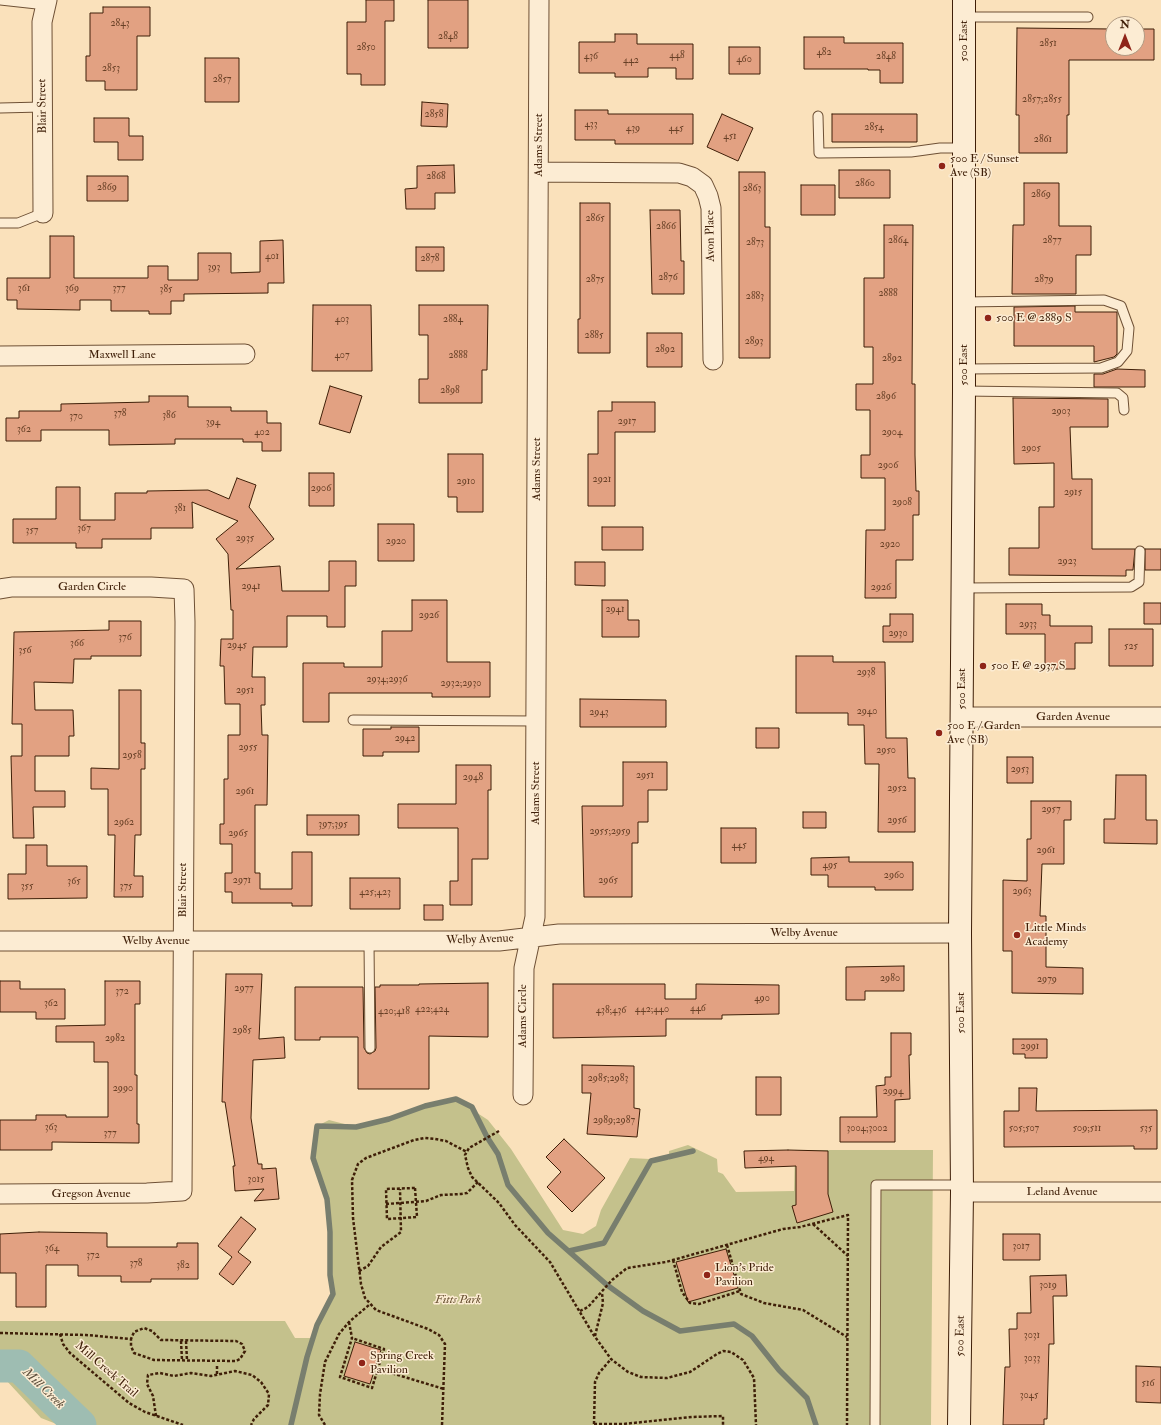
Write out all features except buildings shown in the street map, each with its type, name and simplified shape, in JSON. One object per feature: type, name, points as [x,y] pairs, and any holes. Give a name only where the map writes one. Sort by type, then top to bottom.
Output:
[{"type":"street","name":"Adams Street","points":[[530,938],[535,917],[537,721],[539,0]]},
{"type":"street","name":"Blair Street","points":[[43,213],[42,22],[46,3]]},
{"type":"street","name":"500 East","points":[[959,1425],[962,1189],[960,933],[964,391],[964,9]]},
{"type":"street","name":"Avon Place","points":[[539,172],[679,173],[692,177],[702,185],[708,196],[711,208],[713,360]]},
{"type":"street","name":"Maxwell Lane","points":[[0,356],[245,354]]},
{"type":"street","name":"Garden Circle","points":[[0,589],[12,587],[151,587],[184,590]]},
{"type":"street","name":"Blair Street","points":[[182,1191],[184,590]]},
{"type":"street","name":"Garden Avenue","points":[[962,717],[1161,717]]},
{"type":"street","name":"Welby Avenue","points":[[0,941],[498,941],[559,934],[960,933]]},
{"type":"street","name":"Adams Circle","points":[[523,1095],[524,968],[530,938]]},
{"type":"street","name":"Leland Avenue","points":[[962,1189],[1161,1192]]},
{"type":"street","name":"Gregson Avenue","points":[[0,1194],[147,1193],[182,1191]]},
{"type":"lane","points":[[0,0],[46,3]]},
{"type":"lane","points":[[964,9],[1088,17]]},
{"type":"lane","points":[[0,108],[42,107]]},
{"type":"lane","points":[[818,116],[819,153],[910,152],[940,148],[964,148]]},
{"type":"lane","points":[[0,223],[18,223],[43,213]]},
{"type":"lane","points":[[964,302],[1104,300],[1121,306],[1129,328],[1127,351],[1118,362],[1101,368],[964,369]]},
{"type":"lane","points":[[964,391],[1117,394],[1123,398],[1124,410]]},
{"type":"lane","points":[[962,588],[1131,587],[1139,582],[1140,551]]},
{"type":"lane","points":[[353,720],[537,721]]},
{"type":"lane","points":[[369,942],[370,1048]]},
{"type":"lane","points":[[875,1425],[876,1185],[962,1189]]},
{"type":"path","points":[[499,1130],[478,1142],[467,1152],[465,1161],[468,1168],[478,1182],[499,1203],[515,1225],[550,1262],[595,1336],[611,1359],[628,1372],[641,1376],[667,1378],[690,1372],[723,1351],[731,1352],[743,1360],[754,1378],[756,1425]]},
{"type":"path","points":[[442,1425],[446,1351],[443,1338],[428,1329],[376,1310],[369,1305],[365,1298],[359,1271],[352,1180],[358,1164],[366,1158],[414,1140],[425,1138],[446,1141],[467,1152]]},
{"type":"path","points":[[386,1204],[426,1201],[446,1194],[456,1195],[467,1192],[478,1182]]},
{"type":"path","points":[[359,1271],[368,1266],[381,1247],[401,1232],[402,1218],[400,1188]]},
{"type":"path","points":[[415,1188],[416,1202],[417,1217],[387,1219],[386,1189],[415,1188]]},
{"type":"path","points":[[580,1311],[588,1307],[621,1271],[633,1266],[673,1260],[783,1229],[812,1224],[848,1215],[847,1425]]},
{"type":"path","points":[[812,1224],[848,1256]]},
{"type":"path","points":[[727,1245],[741,1294],[764,1303],[803,1310],[847,1338]]},
{"type":"path","points":[[673,1260],[682,1292],[690,1303],[699,1304],[740,1291]]},
{"type":"path","points":[[595,1336],[603,1303],[602,1292]]},
{"type":"path","points":[[325,1425],[319,1415],[320,1394],[325,1362],[331,1347],[349,1322],[369,1305]]},
{"type":"path","points":[[349,1322],[352,1338],[340,1376],[372,1388],[384,1349],[352,1338]]},
{"type":"path","points":[[144,1328],[162,1340],[181,1341],[236,1341],[242,1344],[245,1351],[240,1359],[236,1361],[154,1360],[141,1357],[132,1350],[131,1339],[134,1332],[144,1328]]},
{"type":"path","points":[[0,1333],[60,1334],[131,1339]]},
{"type":"path","name":"Mill Creek Trail","points":[[60,1334],[62,1344],[70,1353],[129,1403],[156,1416],[183,1425]]},
{"type":"path","points":[[181,1341],[182,1360]]},
{"type":"path","points":[[186,1341],[187,1360]]},
{"type":"path","points":[[611,1359],[599,1374],[595,1382],[594,1425],[723,1416],[723,1425]]},
{"type":"path","points":[[217,1366],[217,1374]]},
{"type":"path","points":[[378,1369],[444,1389]]},
{"type":"path","points":[[156,1416],[153,1396],[147,1384],[148,1375],[160,1373],[174,1376],[191,1374],[211,1376],[228,1371],[244,1372],[252,1375],[267,1388],[270,1399],[268,1405],[254,1419],[251,1425]]},
{"type":"green space","name":"Fitts Park","points":[[456,1099],[488,1120],[511,1149],[563,1230],[583,1234],[596,1226],[601,1210],[630,1158],[669,1160],[669,1151],[688,1145],[717,1159],[718,1172],[723,1174],[736,1192],[794,1191],[795,1150],[933,1150],[931,1425],[59,1425],[41,1418],[6,1380],[0,1380],[0,1321],[285,1321],[295,1338],[313,1338],[333,1294],[327,1199],[313,1158],[317,1126],[329,1120],[356,1127],[389,1119],[425,1106]]},
{"type":"waterway","points":[[291,1425],[307,1357],[317,1325],[333,1294],[330,1275],[330,1232],[327,1199],[313,1158],[317,1126],[356,1127],[389,1119],[425,1106],[456,1099],[472,1107],[487,1137],[498,1154],[508,1185],[548,1233],[607,1285],[643,1311],[680,1331],[734,1324],[752,1336],[779,1370],[807,1398],[816,1425]]},
{"type":"waterway","points":[[569,1251],[604,1243],[651,1161],[693,1151]]},
{"type":"waterway","name":"Mill Creek","points":[[0,1366],[19,1366],[80,1425]]},
{"type":"place","name":"500 E / Sunset Ave (SB)","points":[[942,166]]},
{"type":"place","name":"500 E @ 2889 S","points":[[988,318]]},
{"type":"place","name":"500 E @ 2937 S","points":[[983,666]]},
{"type":"place","name":"500 E / Garden Ave (SB)","points":[[939,733]]},
{"type":"place","name":"Little Minds Academy","points":[[1017,935]]},
{"type":"place","name":"Lion's Pride Pavilion","points":[[707,1275]]},
{"type":"place","name":"Spring Creek Pavilion","points":[[362,1363]]}]
